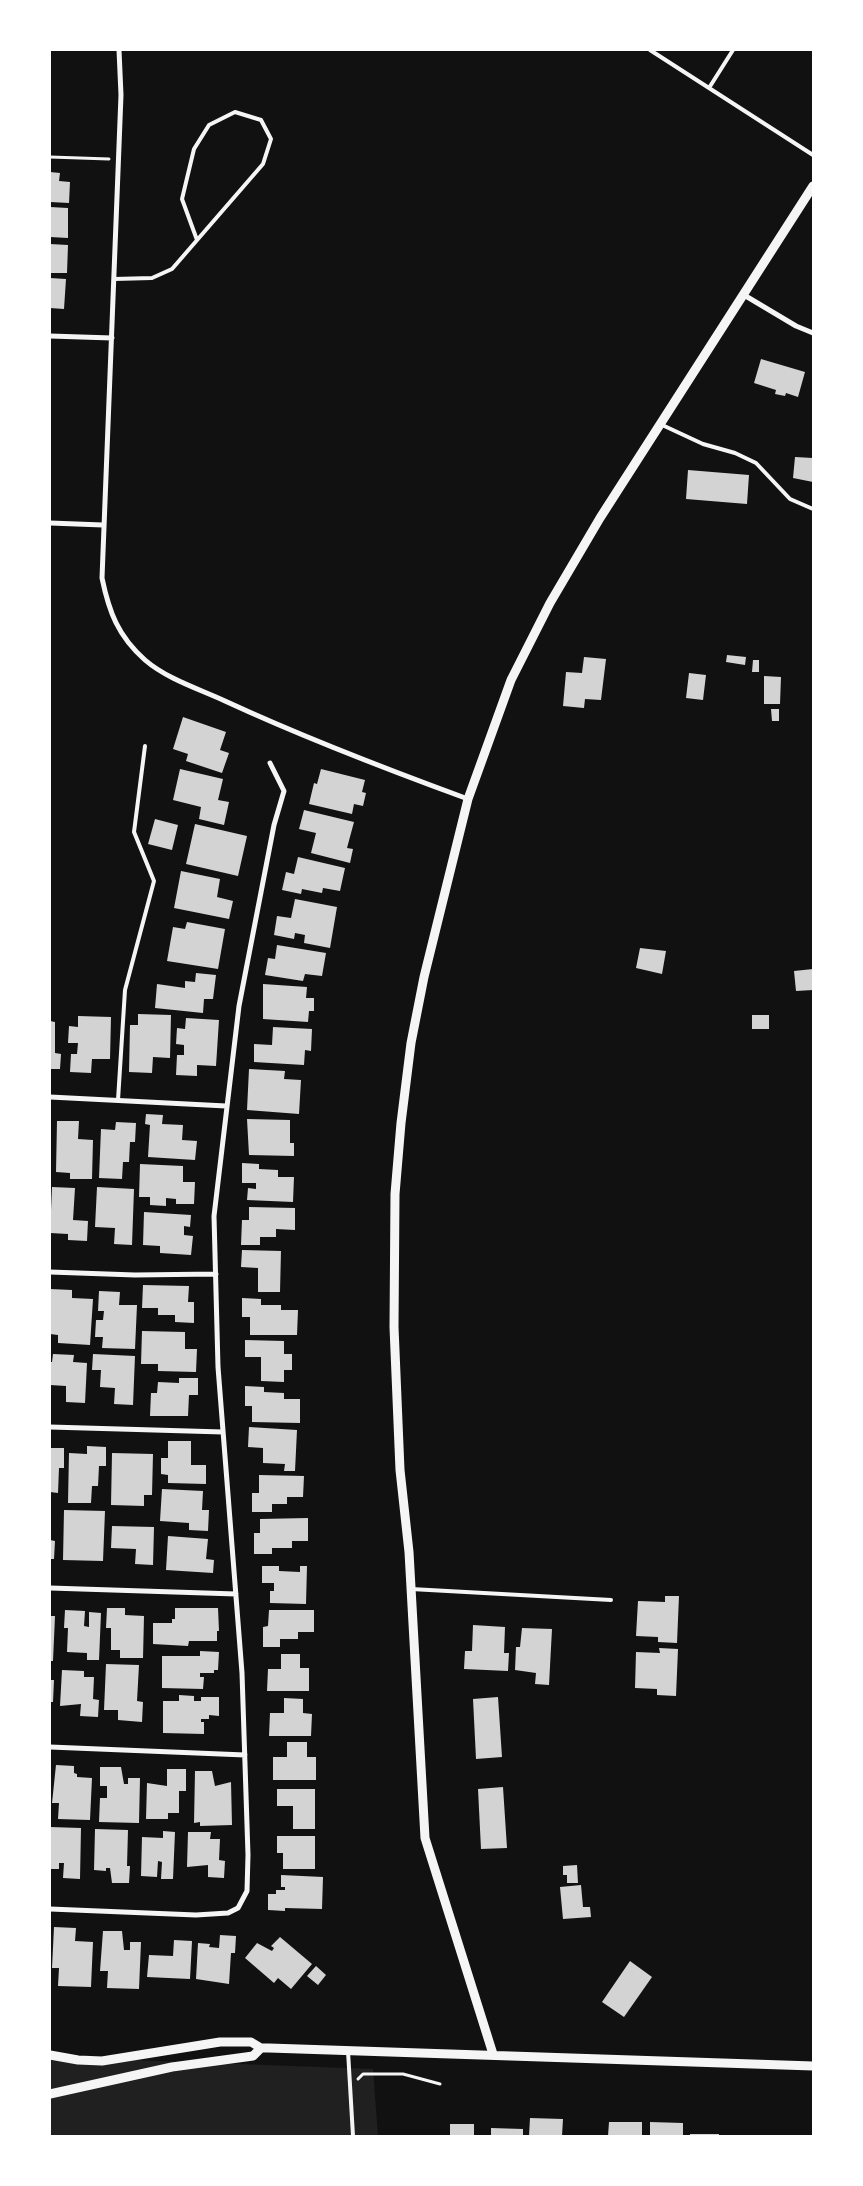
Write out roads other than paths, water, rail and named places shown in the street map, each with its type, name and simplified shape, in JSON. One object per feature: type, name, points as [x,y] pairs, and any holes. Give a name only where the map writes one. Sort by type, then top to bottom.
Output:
[{"type":"street","points":[[120,50],[121,95],[102,578],[110,613],[124,638],[145,661],[168,675],[288,730],[468,799]]},
{"type":"street","points":[[492,2054],[425,1838],[411,1589],[400,1470],[394,1327],[396,1186],[411,1043],[424,977],[468,799],[511,680],[550,603],[600,518],[693,370],[705,357],[813,186]]},
{"type":"street","points":[[744,295],[796,326],[813,333]]},
{"type":"street","points":[[50,336],[112,338]]},
{"type":"street","points":[[50,523],[103,525]]},
{"type":"street","points":[[50,1909],[196,1914],[228,1913],[238,1908],[247,1891],[242,1673],[218,1367],[214,1216],[239,1006],[274,826],[284,791],[270,762]]},
{"type":"street","points":[[50,1097],[226,1106]]},
{"type":"street","points":[[50,1272],[135,1275],[216,1274]]},
{"type":"street","points":[[50,1428],[223,1432]]},
{"type":"street","points":[[50,1588],[236,1594]]},
{"type":"street","points":[[50,1747],[245,1755]]},
{"type":"street","points":[[50,2055],[78,2060],[102,2061],[220,2042],[252,2042],[261,2048],[492,2054],[813,2066]]},
{"type":"street","points":[[50,2094],[172,2067],[253,2056],[261,2048]]},
{"type":"lane","points":[[650,50],[813,155]]},
{"type":"lane","points":[[709,88],[733,50]]},
{"type":"lane","points":[[114,279],[152,278],[172,268],[197,240],[263,164],[271,139],[261,120],[235,112],[209,125],[194,149],[182,199],[197,240]]},
{"type":"lane","points":[[660,424],[703,444],[735,453],[756,463],[790,499],[813,510]]},
{"type":"lane","points":[[118,1100],[125,990],[154,881],[134,832],[144,746]]},
{"type":"lane","points":[[411,1589],[611,1600]]},
{"type":"lane","points":[[348,2051],[353,2136]]}]
